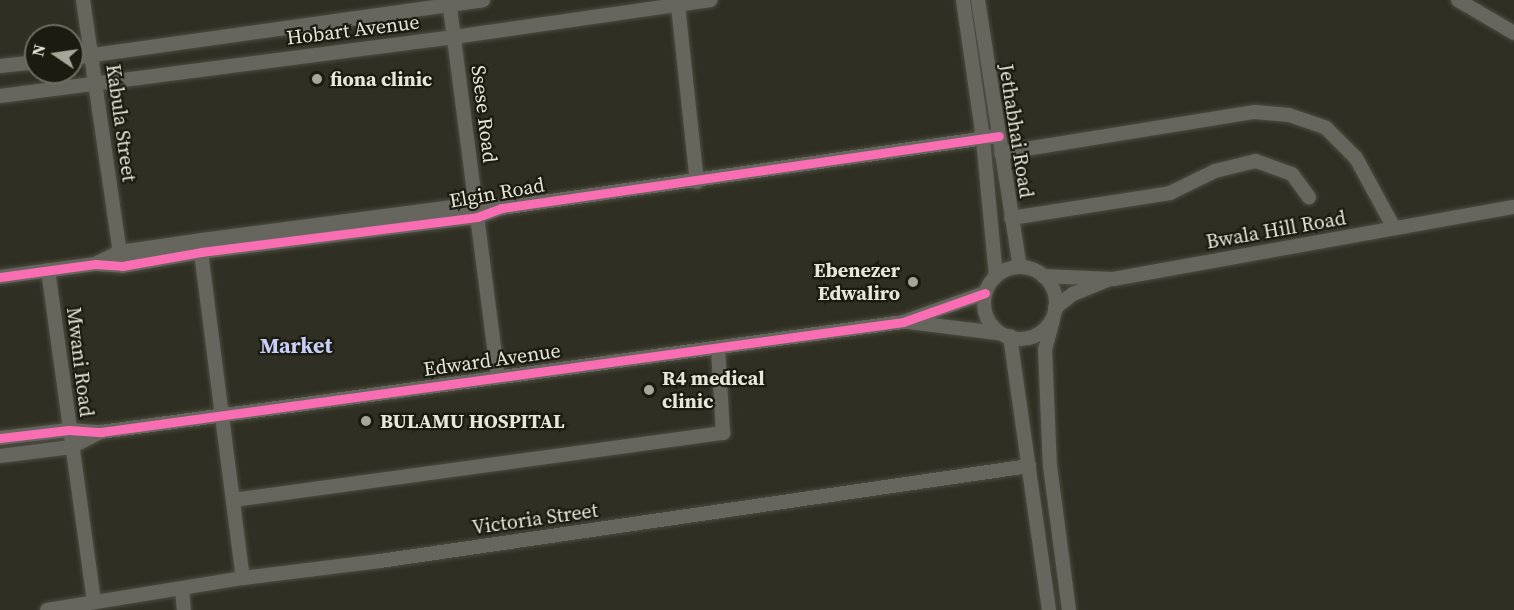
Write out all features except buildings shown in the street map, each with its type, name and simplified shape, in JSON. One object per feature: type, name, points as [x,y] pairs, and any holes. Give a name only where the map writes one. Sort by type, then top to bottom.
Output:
[{"type":"street","name":"Kabula Street","points":[[83,0],[121,259]]},
{"type":"street","name":"Hobart Avenue","points":[[84,57],[449,2],[483,0]]},
{"type":"street","name":"Hobart Avenue","points":[[0,96],[454,37],[710,0]]},
{"type":"street","name":"Jethabhai Road","points":[[963,0],[984,139],[996,276]]},
{"type":"street","name":"Jethabhai Road","points":[[978,0],[1020,267]]},
{"type":"street","points":[[1458,0],[1514,33]]},
{"type":"street","name":"Ssese Road","points":[[449,2],[498,377]]},
{"type":"street","points":[[678,5],[697,182]]},
{"type":"street","points":[[0,66],[24,63]]},
{"type":"street","points":[[1001,153],[1255,112],[1289,115],[1326,128],[1356,158],[1394,228]]},
{"type":"street","name":"Elgin Road","points":[[0,277],[477,210],[697,182],[999,136]]},
{"type":"street","points":[[1011,218],[1170,193],[1215,171],[1256,161],[1292,174],[1309,197]]},
{"type":"street","name":"Bwala Hill Road","points":[[1043,276],[1113,279],[1514,207]]},
{"type":"street","name":"Elgin Road","points":[[121,259],[201,252],[477,210]]},
{"type":"street","points":[[201,252],[243,578]]},
{"type":"street","points":[[1049,610],[1029,466],[1004,335],[985,314],[985,293],[996,276],[1007,269],[1020,267],[1043,276],[1053,290],[1054,314],[1045,349],[1050,466],[1069,610]]},
{"type":"street","name":"Mwani Road","points":[[48,270],[94,602]]},
{"type":"street","points":[[903,322],[1004,335],[1021,340],[1033,337],[1073,294],[1113,279]]},
{"type":"street","name":"Edward Avenue","points":[[0,438],[69,430],[100,432],[903,322],[985,293]]},
{"type":"street","points":[[233,500],[723,433],[718,349]]},
{"type":"street","name":"Edward Avenue","points":[[0,456],[71,447],[100,432]]},
{"type":"street","name":"Victoria Street","points":[[47,610],[243,578],[392,559],[1029,466]]},
{"type":"street","points":[[182,589],[184,610]]},
{"type":"cycle path","points":[[0,277],[95,264],[122,266],[201,252],[477,217],[502,208],[999,136]]},
{"type":"cycle path","points":[[0,438],[69,430],[101,432],[903,322],[985,293]]},
{"type":"place","name":"fiona clinic","points":[[317,79]]},
{"type":"place","name":"Ebenezer Edwaliro","points":[[913,282]]},
{"type":"place","name":"R4 medical clinic","points":[[649,390]]},
{"type":"place","name":"BULAMU HOSPITAL","points":[[366,421]]},
{"type":"district","name":"Market","points":[[296,346]]}]
